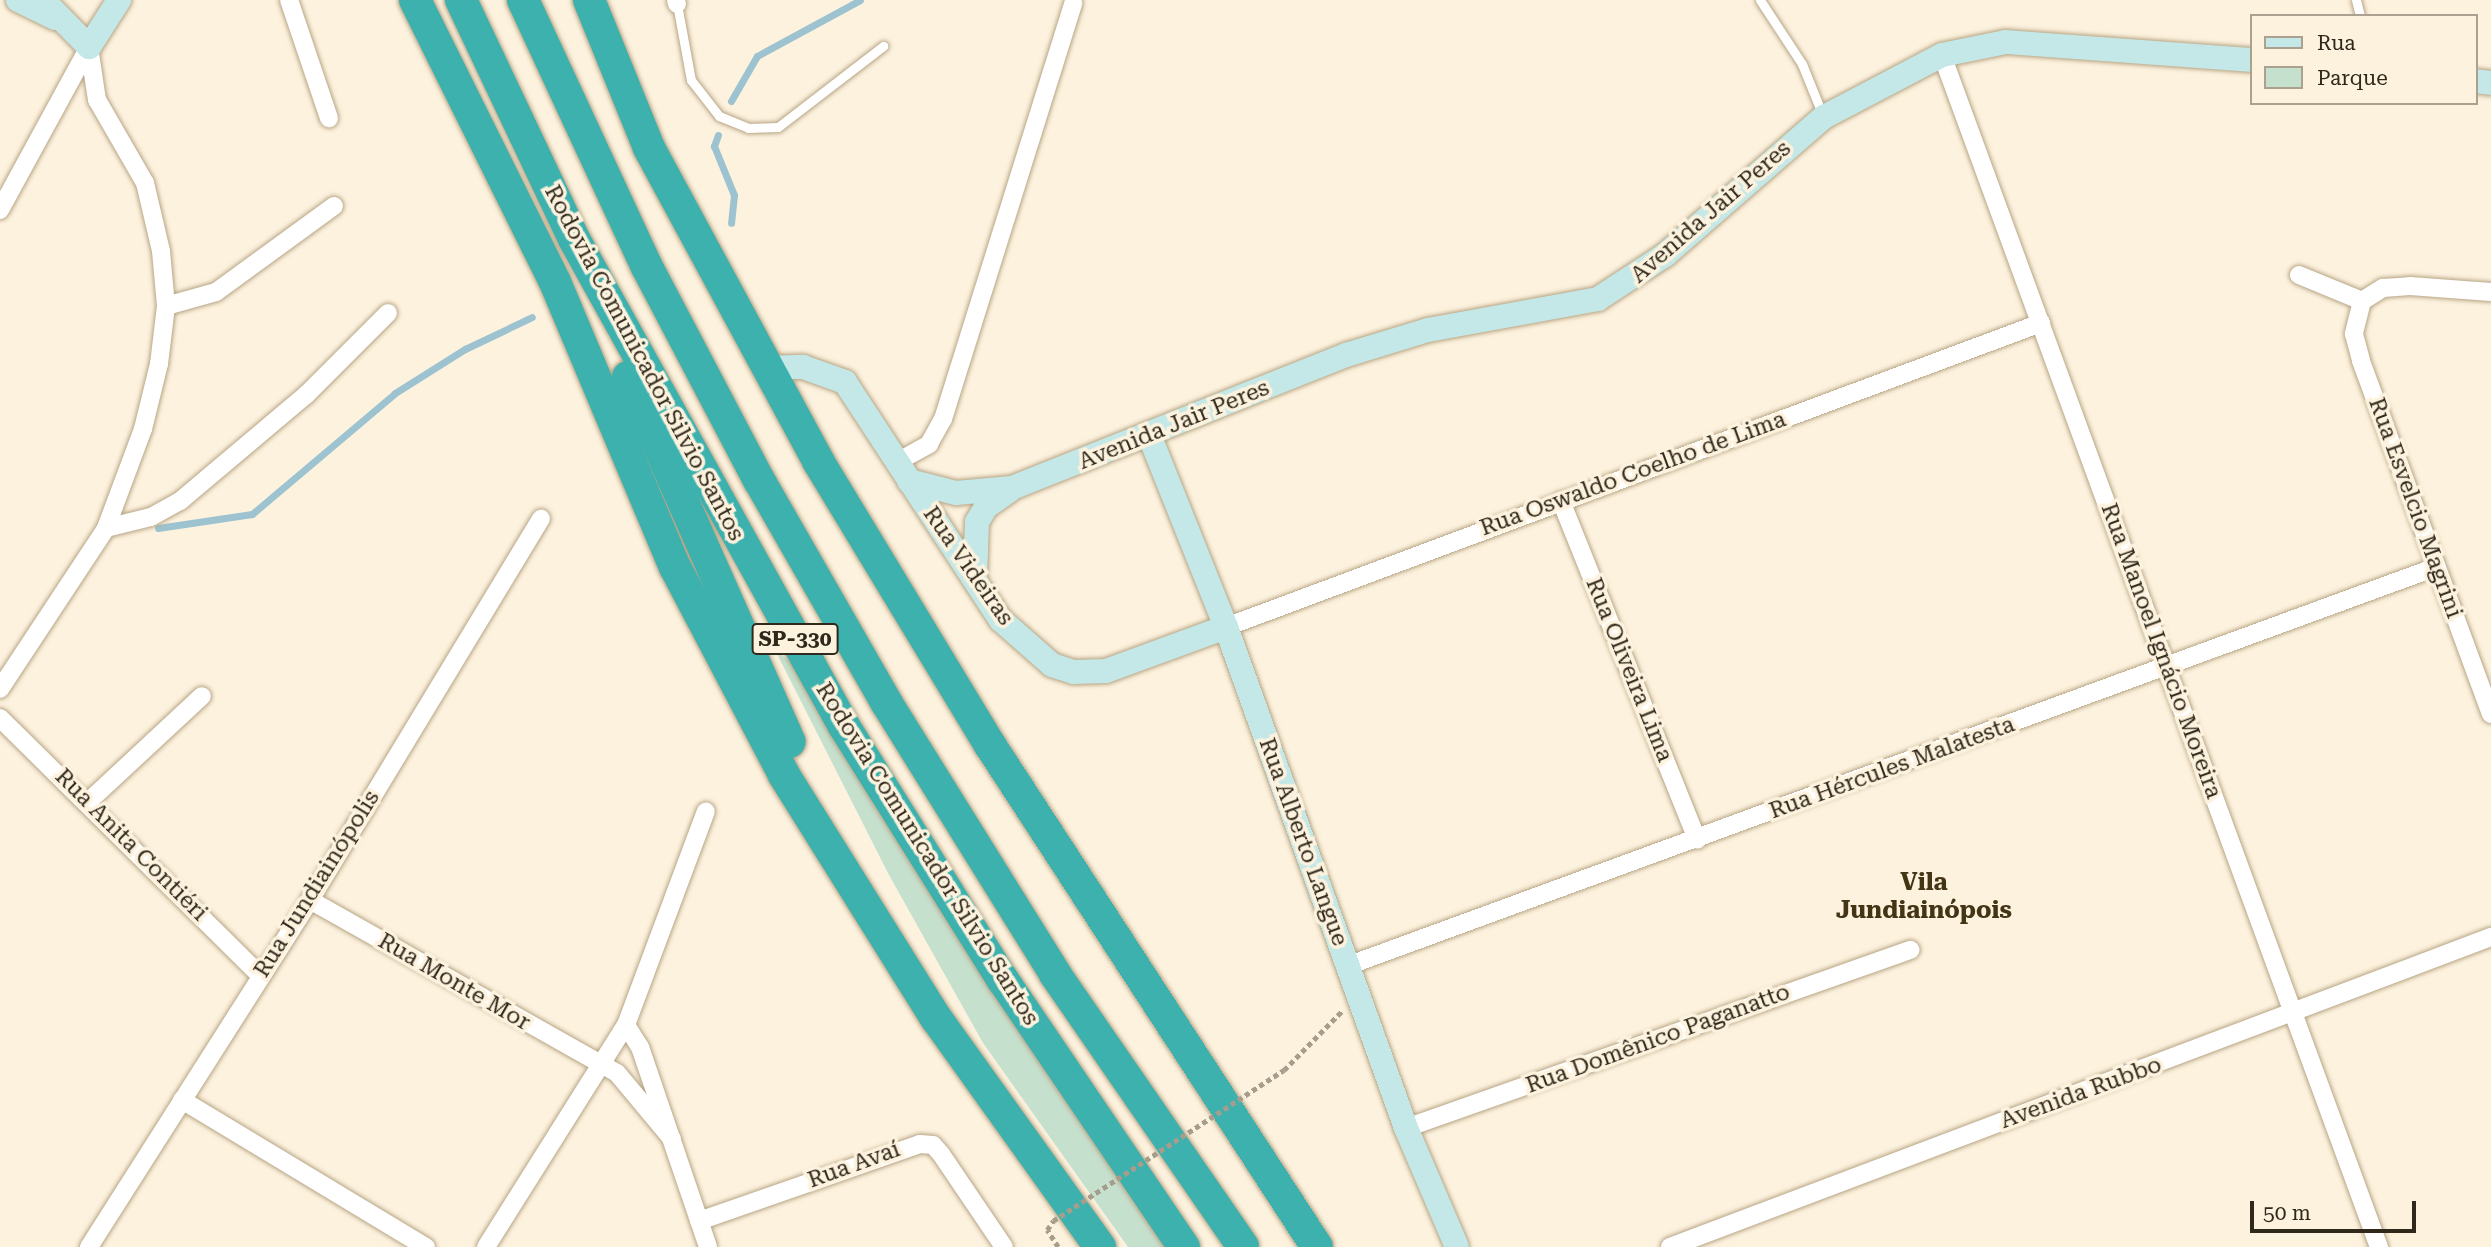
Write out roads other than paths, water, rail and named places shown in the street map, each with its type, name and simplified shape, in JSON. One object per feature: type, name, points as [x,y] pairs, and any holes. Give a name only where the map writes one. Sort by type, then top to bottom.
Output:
[{"type":"highway","points":[[415,0],[555,282],[675,567],[785,775],[936,1018],[1100,1247]]},
{"type":"highway","name":"Rodovia Comunicador Silvio Santos","points":[[461,0],[574,239],[844,726],[1003,980],[1184,1247]]},
{"type":"highway","name":"Rodovia Comunicador Silvio Santos","points":[[523,0],[647,267],[759,480],[886,702],[1055,974],[1243,1247]]},
{"type":"highway","points":[[568,0],[601,86],[709,303],[737,353],[765,368]]},
{"type":"highway","points":[[589,0],[649,148],[765,368],[990,746],[1317,1247]]},
{"type":"highway","points":[[574,239],[635,395],[788,738],[901,937],[936,1018]]},
{"type":"street","points":[[18,0],[60,20]]},
{"type":"street","points":[[0,689],[106,528],[143,429],[166,306],[161,251],[145,183],[97,100],[89,47],[43,0]]},
{"type":"street","points":[[0,210],[89,47],[119,0]]},
{"type":"street","points":[[289,0],[329,118]]},
{"type":"street","points":[[765,368],[803,367],[845,382],[903,471],[929,444],[943,419],[1073,3]]},
{"type":"street","name":"Avenida Jair Peres","points":[[976,585],[977,522],[986,507],[1013,488],[1150,437],[1346,355],[1428,330],[1598,299],[1665,255],[1824,117],[1942,55],[2006,42],[2250,60]]},
{"type":"street","name":"Rua Manoel Ignácio Moreira","points":[[1942,55],[2166,668],[2296,1013],[2379,1247]]},
{"type":"street","points":[[166,306],[216,292],[334,206]]},
{"type":"street","points":[[2299,275],[2362,301],[2383,288],[2410,286],[2491,292]]},
{"type":"street","name":"Rua Esvelcio Magrini","points":[[2362,301],[2354,334],[2361,361],[2491,714]]},
{"type":"street","points":[[106,528],[151,517],[180,501],[306,395],[388,313]]},
{"type":"street","name":"Rua Oswaldo Coelho de Lima","points":[[1226,627],[2041,323]]},
{"type":"street","name":"Rua Alberto Langue","points":[[1150,437],[1226,627],[1406,1128],[1457,1247]]},
{"type":"street","name":"Avenida Jair Peres","points":[[903,471],[956,493],[1013,488]]},
{"type":"street","name":"Rua Videiras","points":[[903,471],[976,585],[1026,645],[1052,665],[1074,672],[1106,671],[1226,627]]},
{"type":"street","name":"Rua Oliveira Lima","points":[[1561,501],[1697,840]]},
{"type":"street","name":"Rua Jundiainópolis","points":[[89,1247],[310,900],[541,518]]},
{"type":"street","name":"Rua Hércules Malatesta","points":[[1347,966],[1697,840],[2436,567]]},
{"type":"street","points":[[89,801],[202,696]]},
{"type":"street","name":"Rua Anita Contiéri","points":[[0,718],[89,801],[260,975]]},
{"type":"street","points":[[486,1247],[598,1064],[626,1025],[706,811]]},
{"type":"street","name":"Rua Monte Mor","points":[[310,900],[617,1073],[672,1139]]},
{"type":"street","name":"Avenida Rubbo","points":[[1670,1247],[2296,1013],[2491,937]]},
{"type":"street","name":"Rua Domênico Paganatto","points":[[1406,1128],[1910,950]]},
{"type":"street","points":[[626,1025],[640,1046],[708,1247]]},
{"type":"street","points":[[182,1100],[426,1247]]},
{"type":"street","name":"Rua Avaí","points":[[699,1221],[920,1144],[933,1145],[1004,1247]]},
{"type":"lane","points":[[1760,0],[1802,64],[1824,117]]},
{"type":"lane","points":[[677,2],[691,80],[719,116],[748,128],[778,127],[883,46]]},
{"type":"waterway","points":[[731,101],[757,56],[860,0]]},
{"type":"waterway","points":[[718,135],[714,146],[734,195],[731,223]]},
{"type":"waterway","points":[[158,528],[252,514],[395,393],[465,349],[532,317]]},
{"type":"district","name":"Vila Jundiainópois","points":[[1924,897]]}]
